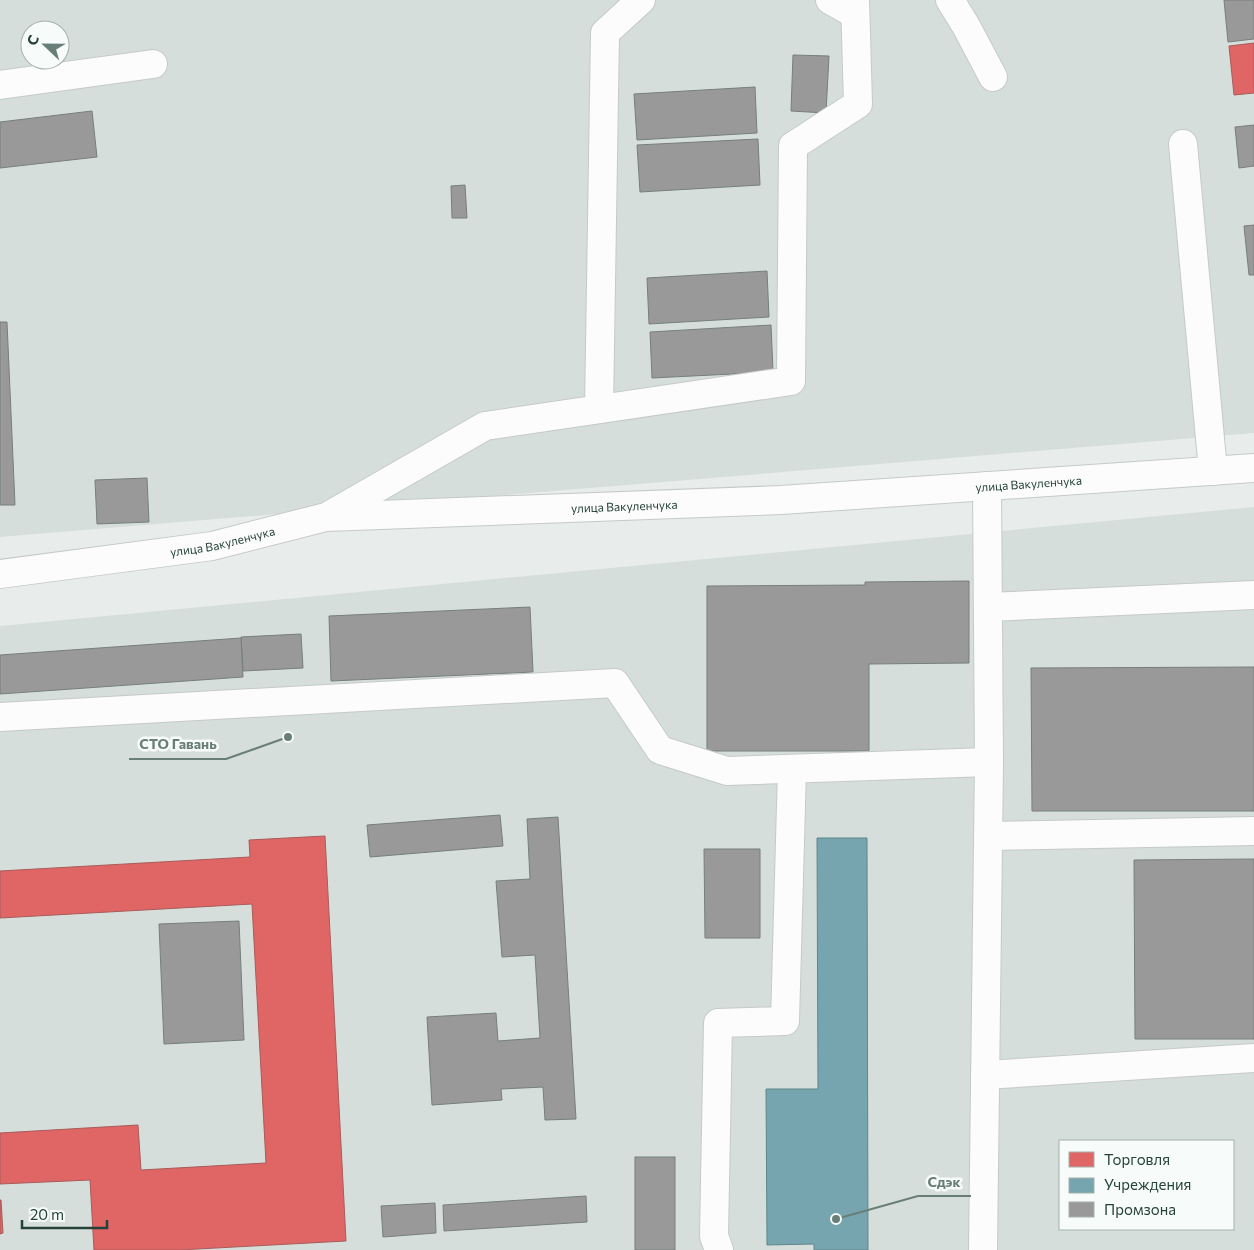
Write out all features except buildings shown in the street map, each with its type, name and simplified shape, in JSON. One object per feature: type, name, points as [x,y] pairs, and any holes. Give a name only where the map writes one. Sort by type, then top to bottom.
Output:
[{"type":"street","points":[[599,409],[605,33],[641,0]]},
{"type":"street","points":[[326,517],[486,426],[791,381],[793,146],[858,104],[855,7],[830,0]]},
{"type":"street","points":[[950,0],[993,77]]},
{"type":"street","points":[[0,85],[153,64]]},
{"type":"street","points":[[1183,144],[1213,471]]},
{"type":"street","name":"улица Вакуленчука","points":[[0,574],[212,546],[326,517],[781,500],[1254,468]]},
{"type":"street","points":[[983,1250],[989,762],[987,486]]},
{"type":"street","points":[[988,607],[1254,595]]},
{"type":"street","points":[[0,717],[615,683],[660,750],[727,771],[989,762]]},
{"type":"street","points":[[719,1250],[714,1236],[718,1023],[785,1021],[792,769]]},
{"type":"street","points":[[988,836],[1254,831]]},
{"type":"street","points":[[985,1075],[1254,1058]]},
{"type":"shaded area","points":[[0,0],[1254,0],[1254,433],[0,537]]},
{"type":"shaded area","points":[[1254,507],[1254,1250],[0,1250],[0,626]]},
{"type":"place","name":"СТО Гавань","points":[[288,737]]},
{"type":"place","name":"Сдэк","points":[[836,1219]]}]
